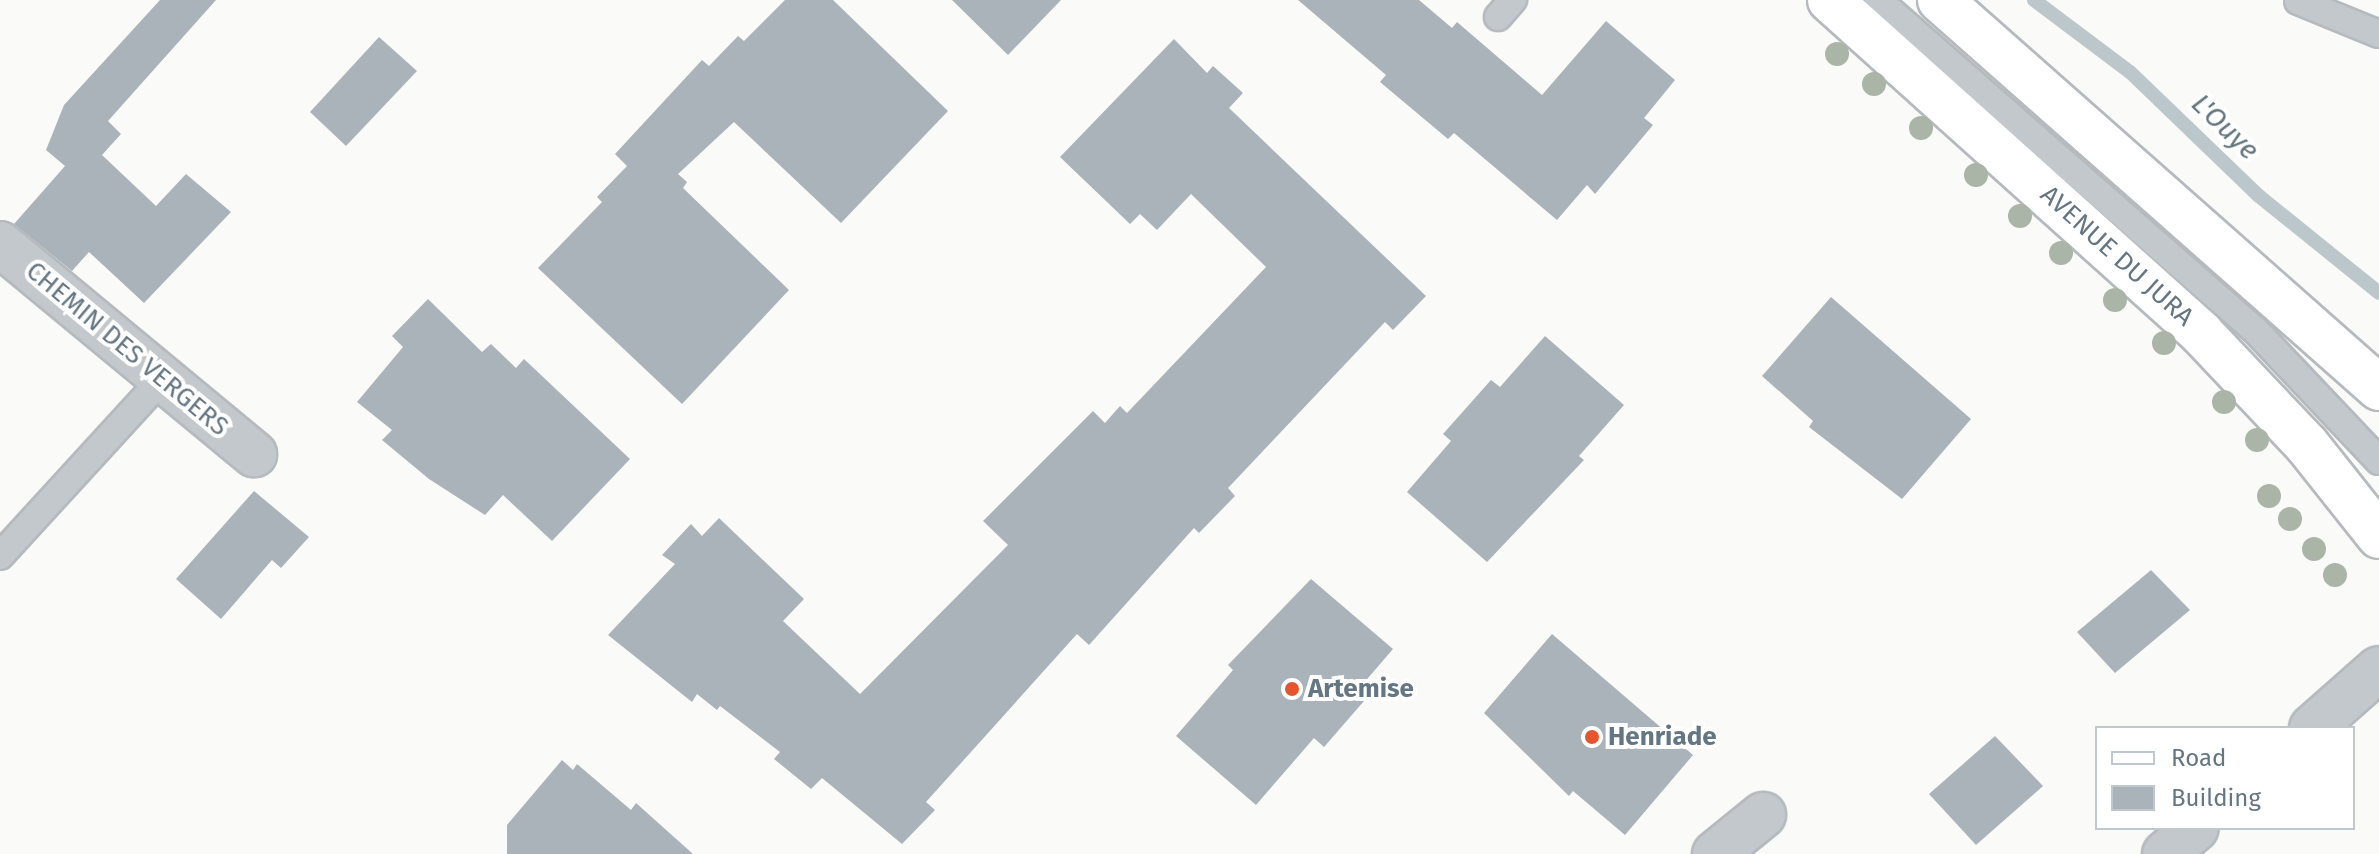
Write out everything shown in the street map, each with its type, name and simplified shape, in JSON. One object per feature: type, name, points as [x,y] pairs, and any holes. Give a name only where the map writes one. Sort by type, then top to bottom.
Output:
[{"type":"main road","name":"AVENUE DU JURA","points":[[1830,0],[2201,333],[2307,445],[2379,536]]},
{"type":"main road","points":[[1940,0],[2379,388]]},
{"type":"street","name":"CHEMIN DES VERGERS","points":[[0,244],[254,454]]},
{"type":"street","points":[[2314,726],[2379,669]]},
{"type":"street","points":[[1715,854],[1763,815]]},
{"type":"street","points":[[2165,854],[2194,830]]},
{"type":"lane","points":[[1878,0],[2256,331],[2379,461]]},
{"type":"lane","points":[[2298,1],[2379,34]]},
{"type":"lane","points":[[0,556],[163,378]]},
{"type":"building","points":[[160,0],[216,0],[108,121],[121,134],[102,155],[156,206],[186,174],[231,212],[144,303],[89,252],[72,271],[14,224],[65,166],[46,150],[64,105]]},
{"type":"building","points":[[785,0],[833,0],[948,111],[841,223],[734,122],[678,174],[687,182],[683,188],[789,290],[682,404],[538,268],[602,202],[597,197],[627,166],[615,154],[702,60],[709,66],[738,36],[744,41]]},
{"type":"building","points":[[952,0],[1061,0],[1008,55]]},
{"type":"building","points":[[1298,0],[1419,0],[1452,28],[1457,22],[1542,95],[1606,21],[1675,80],[1644,118],[1653,125],[1595,194],[1587,185],[1557,220],[1454,133],[1448,139],[1380,82],[1386,75]]},
{"type":"building","points":[[379,37],[417,71],[346,146],[310,112]]},
{"type":"building","points":[[1174,39],[1207,73],[1213,66],[1243,93],[1229,108],[1426,296],[1393,330],[1385,322],[1228,488],[1235,496],[1199,533],[1194,528],[1089,645],[1077,634],[926,802],[935,810],[902,844],[822,778],[811,789],[774,759],[780,752],[720,706],[717,710],[697,694],[692,702],[608,635],[675,564],[662,555],[691,524],[702,536],[719,518],[804,599],[783,621],[860,694],[1008,545],[983,521],[1093,411],[1105,423],[1120,406],[1127,413],[1266,267],[1191,194],[1157,230],[1140,214],[1130,224],[1060,157]]},
{"type":"building","points":[[1831,297],[1971,419],[1902,499],[1809,427],[1813,421],[1762,376]]},
{"type":"building","points":[[428,299],[482,352],[491,344],[516,368],[524,359],[630,459],[552,541],[503,495],[485,515],[429,479],[382,440],[392,430],[357,402],[403,347],[392,336]]},
{"type":"building","points":[[1545,336],[1624,405],[1579,456],[1584,460],[1487,562],[1407,492],[1451,441],[1443,434],[1491,380],[1500,387]]},
{"type":"building","points":[[254,491],[309,537],[281,568],[272,560],[221,619],[176,579]]},
{"type":"building","points":[[2151,570],[2190,610],[2115,673],[2077,632]]},
{"type":"building","name":"Artemise","points":[[1311,579],[1393,649],[1362,685],[1371,693],[1324,747],[1314,738],[1256,805],[1176,736],[1233,670],[1228,665]]},
{"type":"building","name":"Henriade","points":[[1552,634],[1693,755],[1625,835],[1573,791],[1569,796],[1484,713]]},
{"type":"building","points":[[1995,736],[2043,786],[1976,845],[1929,794]]},
{"type":"building","points":[[562,760],[573,770],[577,764],[631,810],[636,803],[693,854],[507,854],[507,825]]},
{"type":"waterway","name":"L'Ouye","points":[[2034,0],[2130,72],[2259,196],[2379,293]]},
{"type":"place","name":"Artemise","points":[[1292,689]]},
{"type":"place","name":"Henriade","points":[[1592,737]]}]
